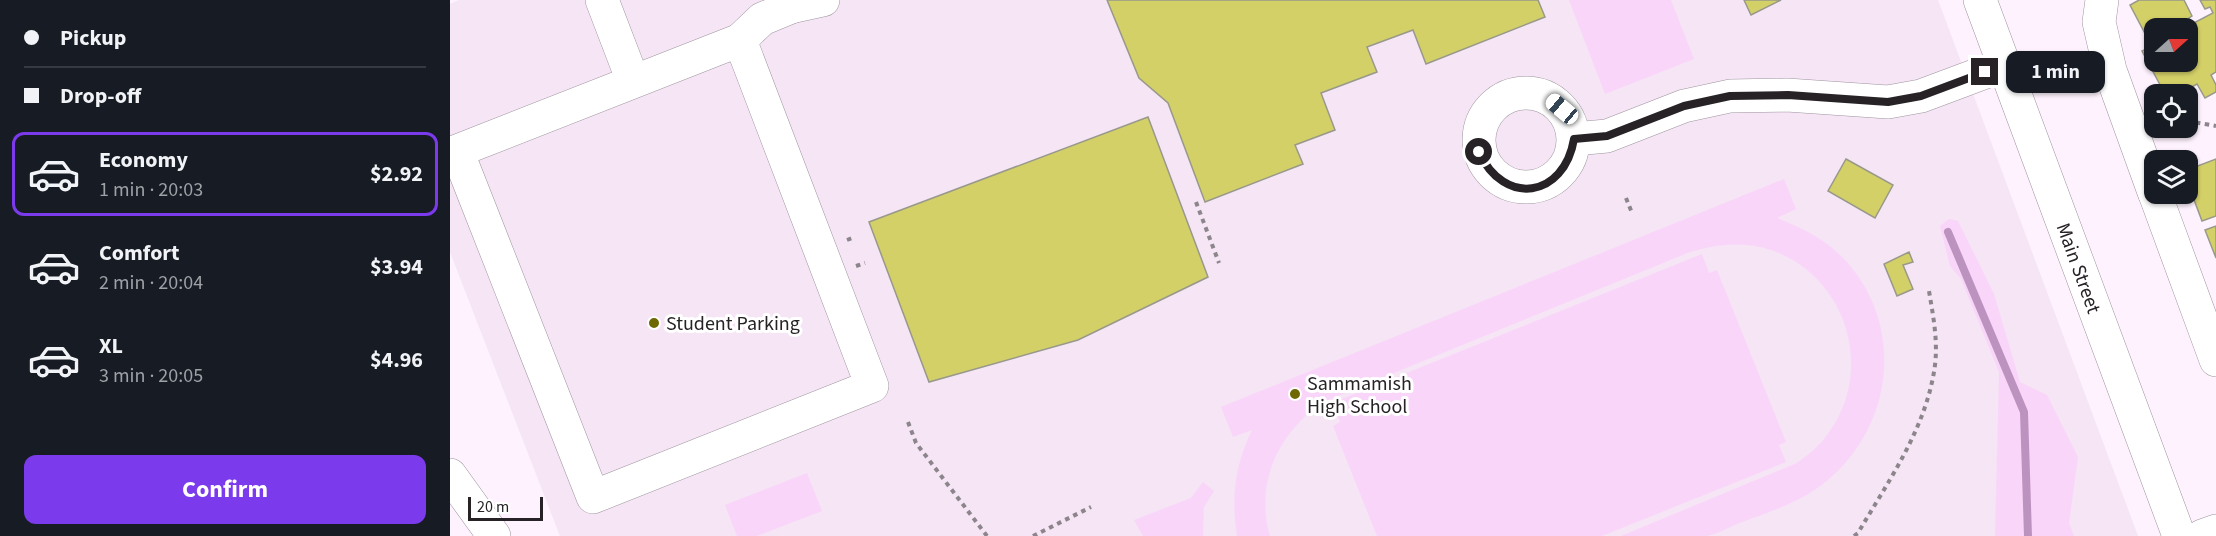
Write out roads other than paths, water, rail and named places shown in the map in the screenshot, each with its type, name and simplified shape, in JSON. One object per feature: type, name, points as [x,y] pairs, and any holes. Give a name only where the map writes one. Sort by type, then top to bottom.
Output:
[{"type":"street","points":[[602,0],[633,81]]},
{"type":"street","points":[[740,40],[872,386],[593,497],[457,150],[740,40],[762,19],[789,3],[823,0]]},
{"type":"street","name":"Main Street","points":[[1980,0],[2179,536]]},
{"type":"street","points":[[2102,0],[2099,22],[2110,70],[2144,165]]},
{"type":"street","points":[[1574,139],[1607,136],[1684,106],[1730,96],[1788,95],[1888,102],[1921,96],[2004,65]]},
{"type":"street","points":[[2158,204],[2216,360]]},
{"type":"street","points":[[450,475],[494,536]]},
{"type":"street","points":[[2202,536],[2216,531]]},
{"type":"waterway","points":[[1948,232],[2024,412],[2028,536]]},
{"type":"place","name":"Student Parking","points":[[654,323]]},
{"type":"place","name":"Sammamish High School","points":[[1295,394]]}]
